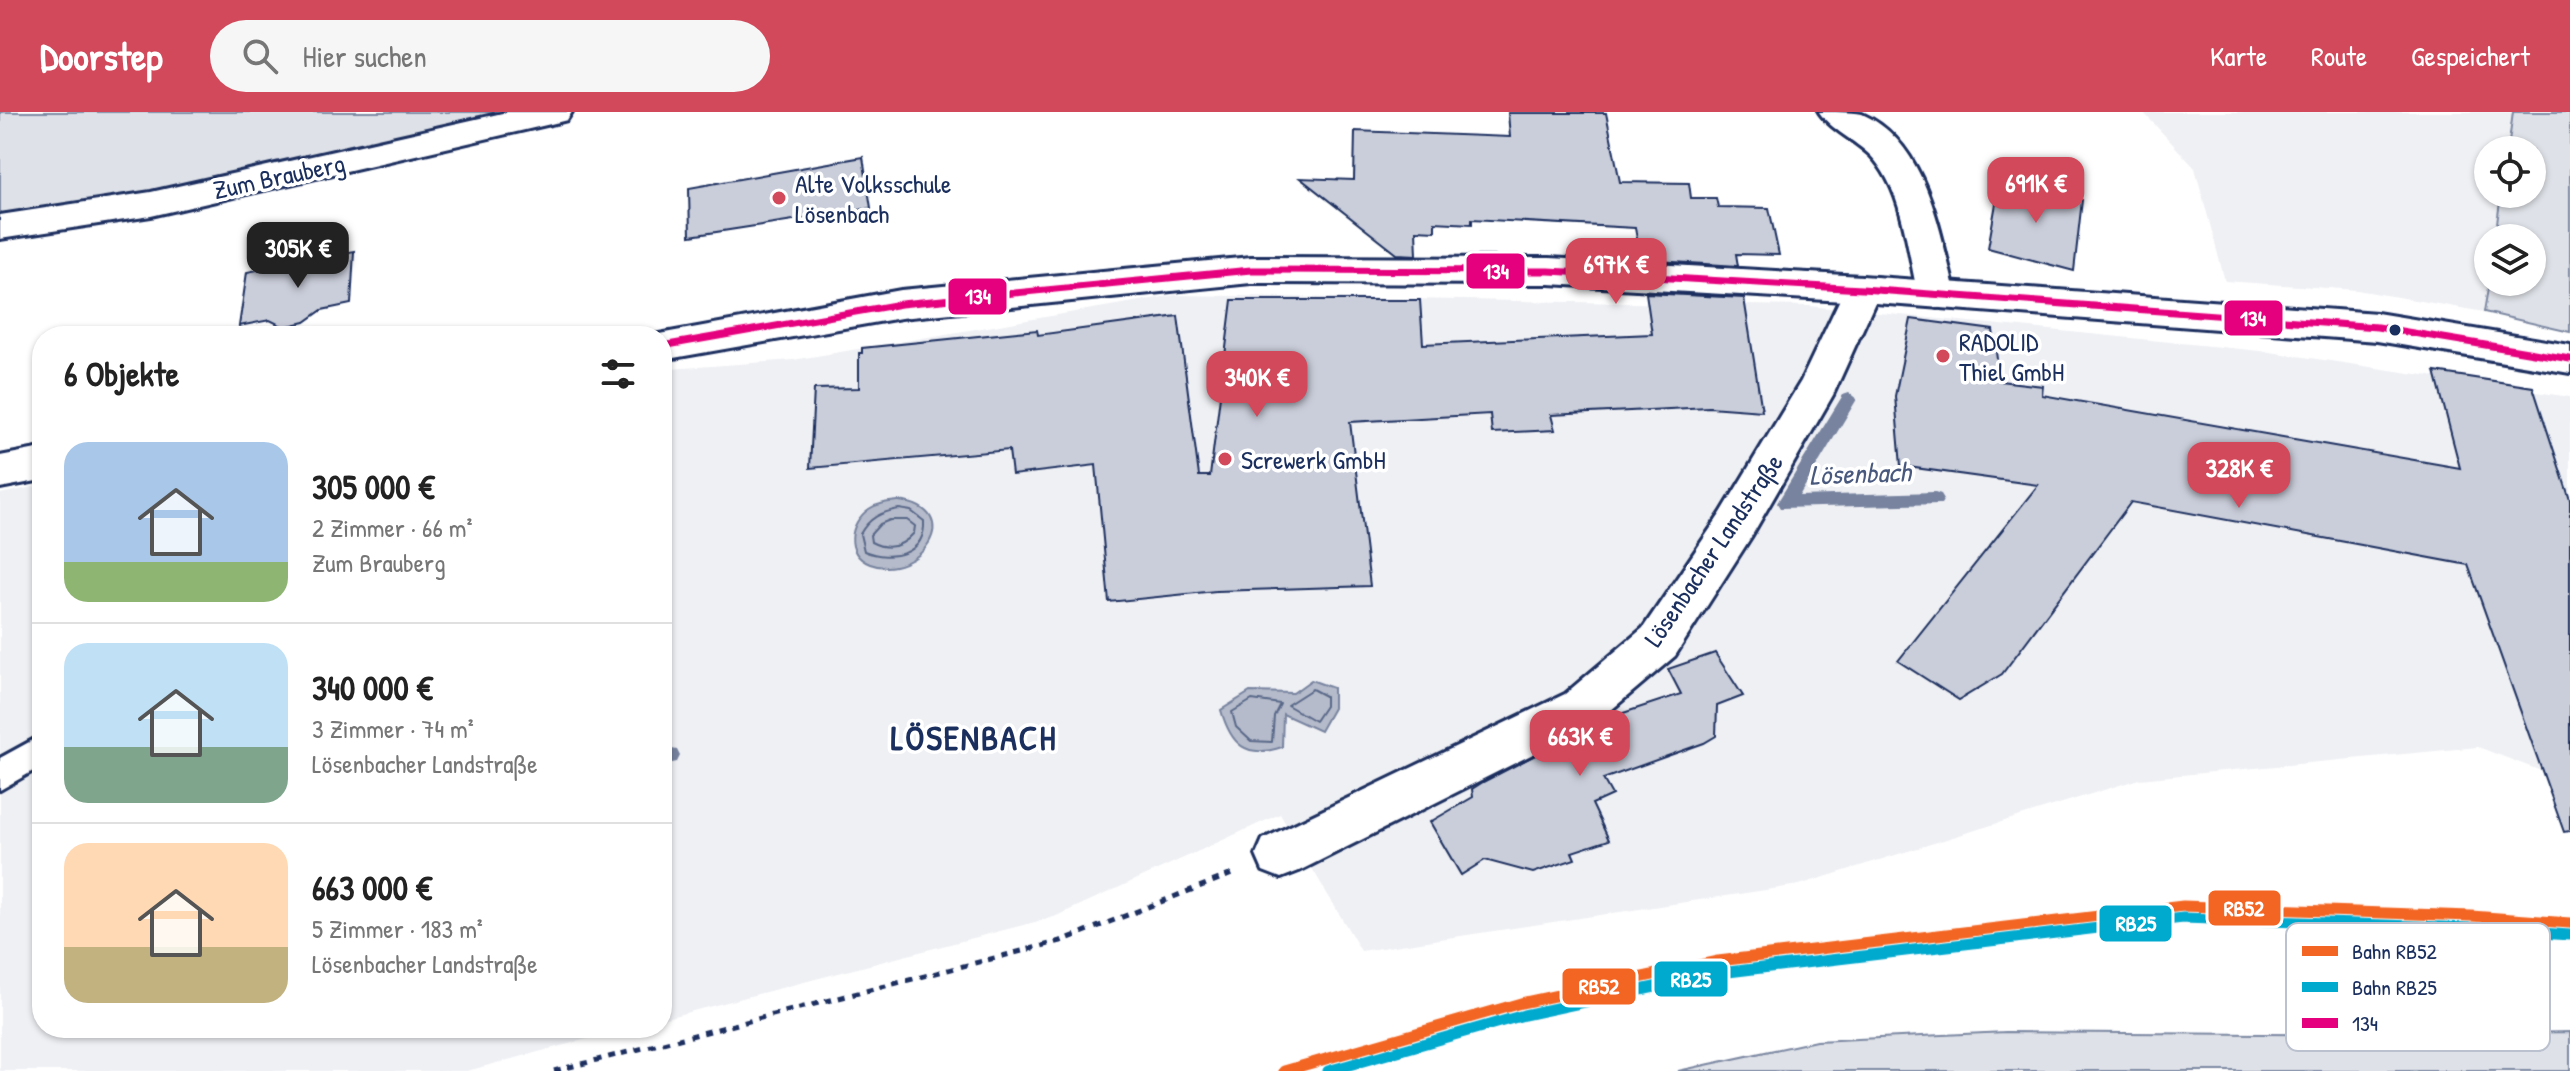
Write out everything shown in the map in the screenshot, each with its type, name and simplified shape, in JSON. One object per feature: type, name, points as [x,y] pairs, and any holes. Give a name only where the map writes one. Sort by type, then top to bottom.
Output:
[{"type":"main road","name":"Zum Brauberg","points":[[0,227],[151,204],[555,112]]},
{"type":"main road","points":[[1836,112],[1880,143],[1896,159],[1915,197],[1937,295]]},
{"type":"main road","points":[[672,344],[901,304],[1251,270],[1549,271],[1862,289],[2377,327],[2570,359]]},
{"type":"main road","name":"Lösenbacher Landstraße","points":[[1281,855],[1581,708],[1659,642],[1736,525],[1819,385],[1862,289]]},
{"type":"main road","points":[[0,472],[32,466]]},
{"type":"lane","points":[[0,775],[32,755]]},
{"type":"path","points":[[554,1071],[1061,941],[1281,855]]},
{"type":"shaded area","points":[[0,112],[522,112],[151,196],[0,219]]},
{"type":"shaded area","points":[[2143,112],[2513,112],[2510,136],[2474,136],[2474,208],[2499,208],[2497,224],[2474,224],[2474,296],[2487,296],[2484,312],[2357,290],[2225,281],[2195,168]]},
{"type":"shaded area","points":[[2513,112],[2570,112],[2570,332],[2484,312],[2487,296],[2546,296],[2546,224],[2497,224],[2499,208],[2546,208],[2546,136],[2510,136]]},
{"type":"shaded area","points":[[1175,295],[1809,306],[2270,352],[2570,397],[2570,782],[2478,747],[2139,779],[1799,885],[1361,951],[1280,814],[1054,917],[672,1016],[672,369],[793,360]]},
{"type":"shaded area","points":[[32,487],[32,1038],[591,1038],[467,1071],[0,1071],[0,494]]},
{"type":"shaded area","points":[[2006,1032],[2286,1034],[2286,1051],[2550,1051],[2550,1032],[2570,1032],[2570,1071],[1678,1071],[1816,1041]]},
{"type":"water","points":[[899,501],[920,507],[931,518],[933,530],[929,543],[919,555],[905,563],[888,567],[870,564],[856,553],[853,546],[857,522],[872,507]]},
{"type":"water","points":[[1311,680],[1333,688],[1333,708],[1320,731],[1283,714],[1282,747],[1250,750],[1235,740],[1221,710],[1250,692],[1293,693]]},
{"type":"building","points":[[1508,113],[1606,113],[1620,182],[1689,183],[1691,198],[1716,198],[1718,207],[1769,208],[1779,255],[1736,254],[1738,266],[1641,260],[1635,228],[1472,219],[1472,224],[1435,222],[1435,231],[1416,230],[1417,255],[1397,254],[1300,178],[1354,180],[1355,131],[1510,137]]},
{"type":"building","name":"Alte Volksschule Lösenbach","points":[[863,157],[871,208],[690,236],[689,188]]},
{"type":"building","points":[[2000,181],[2082,200],[2074,271],[1988,248]]},
{"type":"building","points":[[354,251],[351,304],[322,310],[305,322],[288,326],[270,320],[239,326],[247,272]]},
{"type":"building","name":"Screwerk GmbH","points":[[1646,293],[1744,298],[1762,411],[1709,407],[1551,415],[1555,430],[1492,433],[1490,414],[1350,422],[1370,586],[1216,591],[1109,602],[1096,465],[1012,475],[1009,450],[810,468],[814,389],[859,388],[859,353],[862,353],[862,348],[1037,330],[1038,335],[1178,316],[1199,476],[1210,476],[1232,300],[1420,300],[1423,344],[1652,334]]},
{"type":"building","points":[[1911,319],[1993,330],[2000,381],[2043,386],[2042,395],[2460,468],[2435,372],[2533,387],[2570,500],[2570,831],[2564,832],[2468,565],[2131,502],[2002,674],[1959,700],[1898,661],[2038,485],[1901,466],[1895,396]]},
{"type":"building","points":[[1715,653],[1743,696],[1717,706],[1716,736],[1603,779],[1612,795],[1592,804],[1609,840],[1572,852],[1575,859],[1533,873],[1485,860],[1461,875],[1430,822],[1473,797],[1472,789],[1483,782],[1605,719],[1681,694],[1668,669]]},
{"type":"waterway","name":"Lösenbach","points":[[1849,399],[1786,503],[1935,499]]},
{"type":"rail line","name":"RB52","points":[[1284,1071],[1521,1003],[1718,961],[2183,906],[2471,916],[2570,923]]},
{"type":"rail line","name":"RB25","points":[[1328,1071],[1524,1015],[1720,973],[2183,918],[2326,923]]},
{"type":"rail line","name":"RB25","points":[[2550,934],[2569,935]]},
{"type":"transit line","name":"134","points":[[672,344],[901,304],[1251,270],[1549,271],[1862,289],[2377,327],[2570,359]]},
{"type":"place","name":"Alte Volksschule Lösenbach","points":[[779,198]]},
{"type":"place","name":"RADOLID Thiel GmbH","points":[[1943,356]]},
{"type":"place","name":"Screwerk GmbH","points":[[1225,459]]},
{"type":"district","name":"LÖSENBACH","points":[[974,738]]}]
